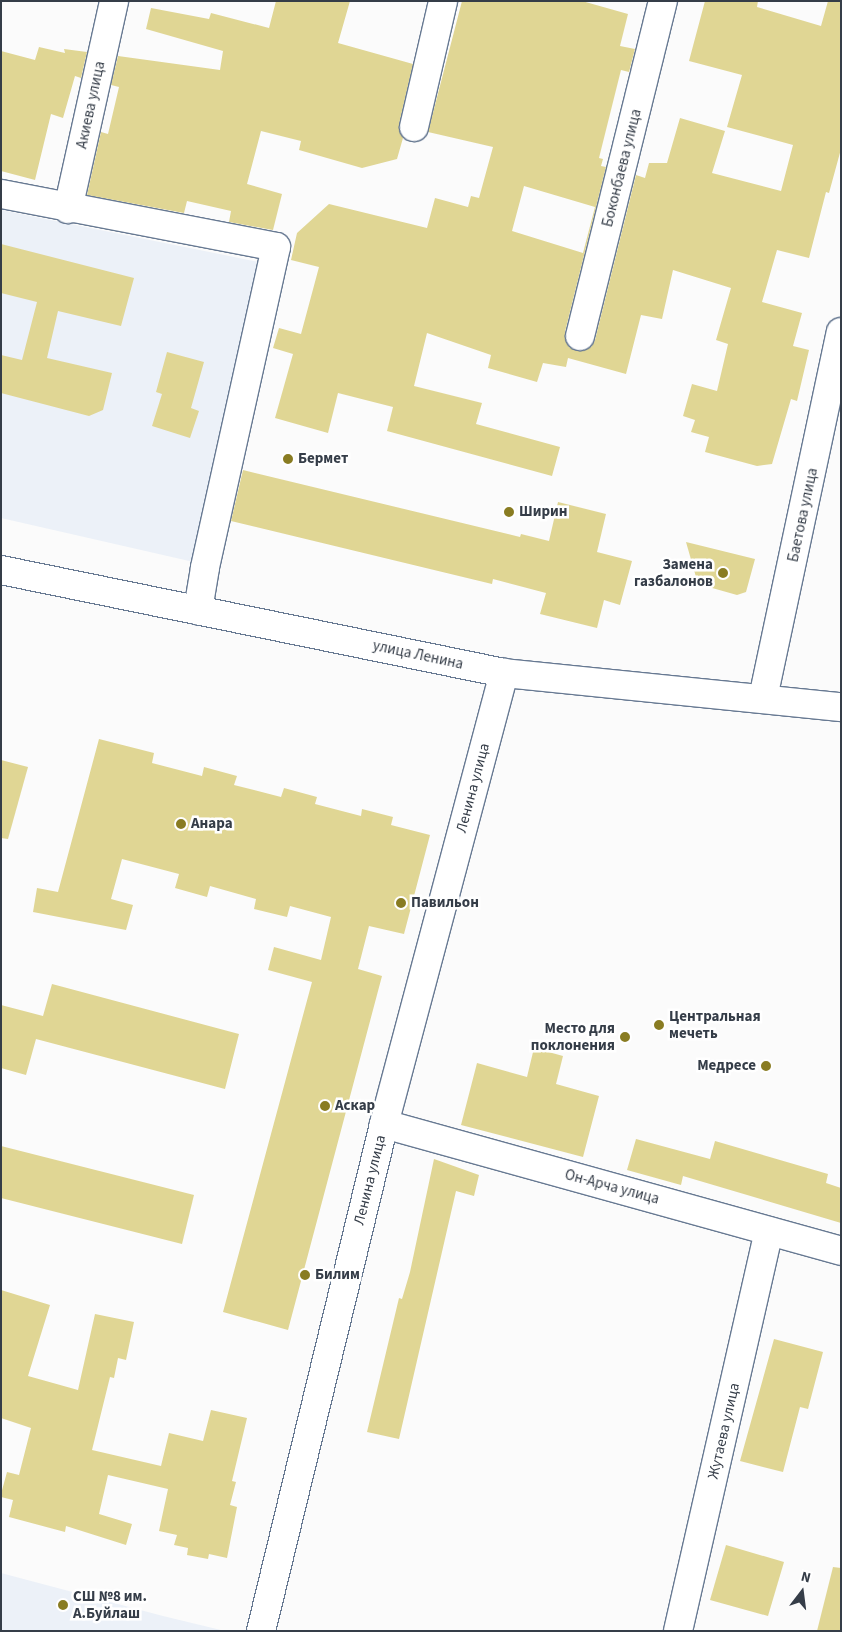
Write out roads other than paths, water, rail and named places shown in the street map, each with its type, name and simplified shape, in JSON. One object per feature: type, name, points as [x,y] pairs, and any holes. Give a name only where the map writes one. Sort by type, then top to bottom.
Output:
[{"type":"street","name":"Акиева улица","points":[[68,209],[114,1]]},
{"type":"street","points":[[414,127],[443,1]]},
{"type":"street","name":"Боконбаева улица","points":[[580,336],[663,1]]},
{"type":"street","points":[[1,194],[68,209],[276,247],[205,568],[198,610]]},
{"type":"street","name":"Баетова улица","points":[[763,698],[841,332]]},
{"type":"street","name":"улица Ленина","points":[[1,570],[504,673],[841,707]]},
{"type":"street","name":"Ленина улица","points":[[261,1631],[384,1124],[504,673]]},
{"type":"street","name":"Он-Арча улица","points":[[384,1124],[841,1251]]},
{"type":"street","name":"Жутаева улица","points":[[678,1631],[770,1231]]},
{"type":"place","name":"Бермет","points":[[288,459]]},
{"type":"place","name":"Ширин","points":[[509,512]]},
{"type":"place","name":"Замена газбалонов","points":[[723,573]]},
{"type":"place","name":"Анара","points":[[181,824]]},
{"type":"place","name":"Павильон","points":[[401,903]]},
{"type":"place","name":"Центральная мечеть","points":[[659,1025]]},
{"type":"place","name":"Место для поклонения","points":[[625,1037]]},
{"type":"place","name":"Медресе","points":[[766,1066]]},
{"type":"place","name":"Аскар","points":[[325,1106]]},
{"type":"place","name":"Билим","points":[[305,1275]]},
{"type":"place","name":"СШ №8 им. А.Буйлаш","points":[[63,1605]]}]
